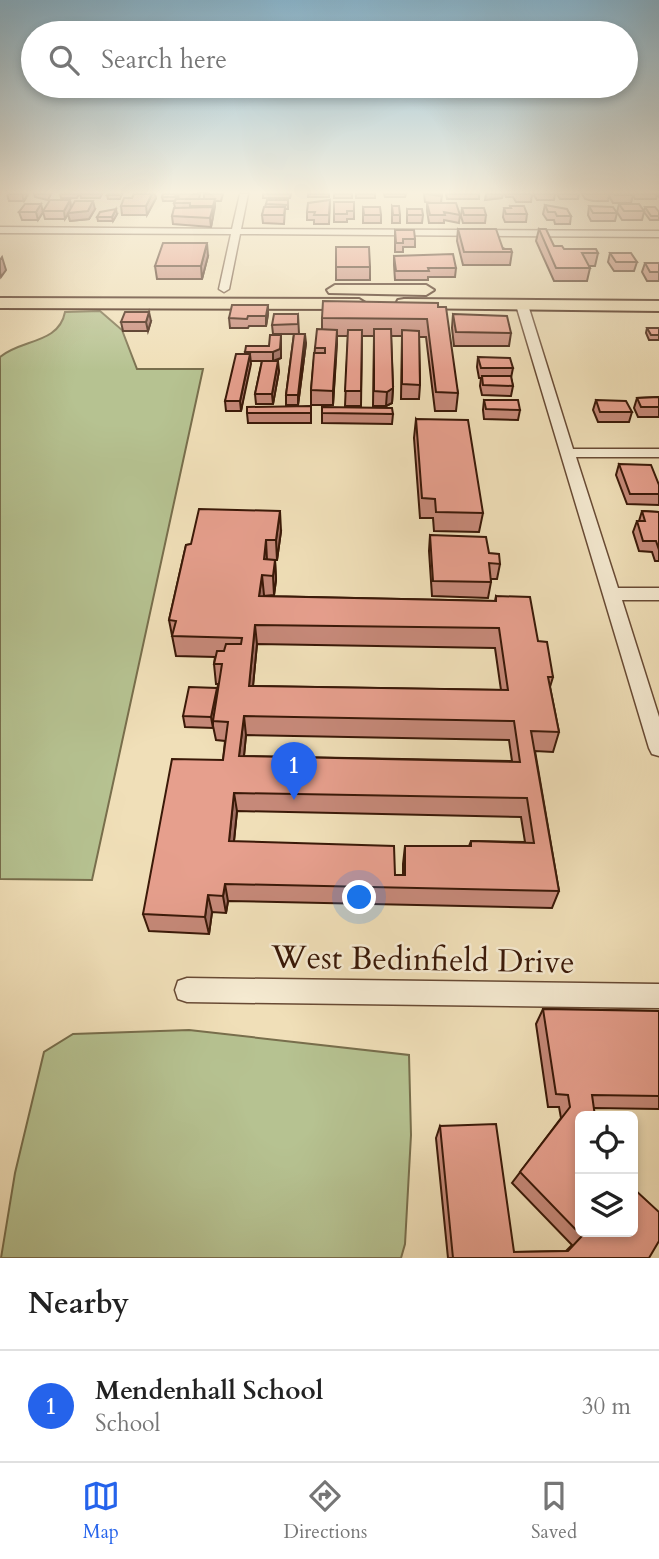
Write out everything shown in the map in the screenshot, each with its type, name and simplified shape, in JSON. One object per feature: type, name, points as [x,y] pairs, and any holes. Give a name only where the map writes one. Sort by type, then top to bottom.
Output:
[{"type":"main road","points":[[0,290],[24,293],[53,288],[522,305],[659,306]]},
{"type":"main road","points":[[0,303],[332,294],[346,290],[659,292]]},
{"type":"main road","points":[[522,305],[547,298],[626,297],[659,292]]},
{"type":"street","points":[[226,296],[233,253]]},
{"type":"street","points":[[522,305],[659,748]]},
{"type":"street","points":[[568,453],[659,453]]},
{"type":"street","points":[[611,594],[659,594]]},
{"type":"street","name":"West Bedinfield Drive","points":[[187,990],[659,996]]},
{"type":"green space","points":[[100,311],[122,330],[137,369],[203,369],[92,880],[0,879],[0,357],[47,336],[61,322],[65,312]]},
{"type":"green space","points":[[189,1030],[409,1055],[411,1135],[405,1244],[401,1258],[1,1258],[15,1173],[44,1052],[73,1034]]},
{"type":"building","points":[[160,253],[204,253],[201,266],[155,266]]},
{"type":"building","points":[[336,253],[369,253],[370,267],[336,267]]},
{"type":"building","points":[[549,253],[598,253],[582,253],[590,268],[556,268]]},
{"type":"building","points":[[610,253],[631,253],[637,262],[616,262]]},
{"type":"building","points":[[453,254],[456,268],[396,271],[394,256]]},
{"type":"building","points":[[645,263],[659,263],[659,272],[650,272]]},
{"type":"building","points":[[323,301],[438,303],[438,307],[446,307],[458,393],[436,392],[427,319],[322,318]]},
{"type":"building","points":[[232,305],[268,305],[266,316],[248,316],[247,319],[229,318]]},
{"type":"building","points":[[125,312],[149,312],[146,322],[121,322]]},
{"type":"building","points":[[274,314],[298,314],[298,324],[272,325]]},
{"type":"building","points":[[453,314],[507,316],[511,333],[456,332]]},
{"type":"building","points":[[647,328],[659,328],[659,335],[651,335]]},
{"type":"building","points":[[317,329],[337,330],[333,391],[311,390],[314,353],[325,353],[325,348],[315,348]]},
{"type":"building","points":[[374,329],[391,329],[393,388],[387,392],[374,391]]},
{"type":"building","points":[[348,330],[362,330],[361,391],[345,391]]},
{"type":"building","points":[[402,330],[419,331],[420,385],[402,384]]},
{"type":"building","points":[[294,334],[305,334],[298,395],[286,395]]},
{"type":"building","points":[[270,335],[281,335],[280,349],[273,352],[245,352],[246,346],[269,346]]},
{"type":"building","points":[[236,354],[250,354],[240,401],[225,401]]},
{"type":"building","points":[[478,357],[510,358],[513,368],[481,368]]},
{"type":"building","points":[[262,361],[278,361],[272,394],[255,394]]},
{"type":"building","points":[[482,376],[511,376],[513,386],[483,385]]},
{"type":"building","points":[[659,397],[659,407],[641,407],[637,398]]},
{"type":"building","points":[[484,400],[518,400],[520,410],[486,409]]},
{"type":"building","points":[[596,400],[626,401],[632,412],[600,412]]},
{"type":"building","points":[[311,406],[311,413],[247,413],[247,407]]},
{"type":"building","points":[[322,407],[392,408],[393,414],[322,413]]},
{"type":"building","points":[[416,419],[468,420],[483,513],[436,512],[435,499],[422,498]]},
{"type":"building","points":[[619,464],[651,465],[659,485],[659,494],[630,494]]},
{"type":"building","points":[[199,509],[280,511],[276,540],[266,540],[264,559],[275,560],[273,576],[262,575],[259,596],[496,601],[496,596],[530,597],[538,641],[547,642],[553,677],[548,677],[559,732],[531,731],[559,891],[225,884],[223,896],[208,895],[205,917],[143,914],[172,759],[223,760],[228,722],[213,721],[222,664],[214,664],[217,651],[224,651],[226,644],[241,644],[242,638],[172,636],[176,621],[169,620],[186,545],[191,544]],"holes":[[[255,625],[499,628],[508,690],[249,686]],[[244,716],[514,721],[520,762],[239,756]],[[234,793],[527,798],[534,843],[471,841],[471,846],[405,846],[405,875],[395,875],[394,846],[229,841]]]},
{"type":"building","points":[[642,511],[659,512],[659,550],[656,541],[643,541],[637,521],[645,521]]},
{"type":"building","points":[[430,535],[486,537],[489,553],[499,554],[500,564],[489,563],[491,582],[433,581]]},
{"type":"building","points":[[189,687],[217,688],[211,717],[183,716]]},
{"type":"building","points":[[543,1009],[659,1011],[659,1096],[592,1095],[594,1111],[575,1111],[575,1229],[520,1172],[570,1107],[568,1095],[556,1094]]},
{"type":"building","points":[[496,1124],[514,1252],[568,1251],[581,1237],[638,1237],[638,1193],[659,1212],[659,1241],[649,1258],[453,1258],[440,1126]]},
{"type":"place","name":"Mendenhall School","points":[[294,800]]}]
